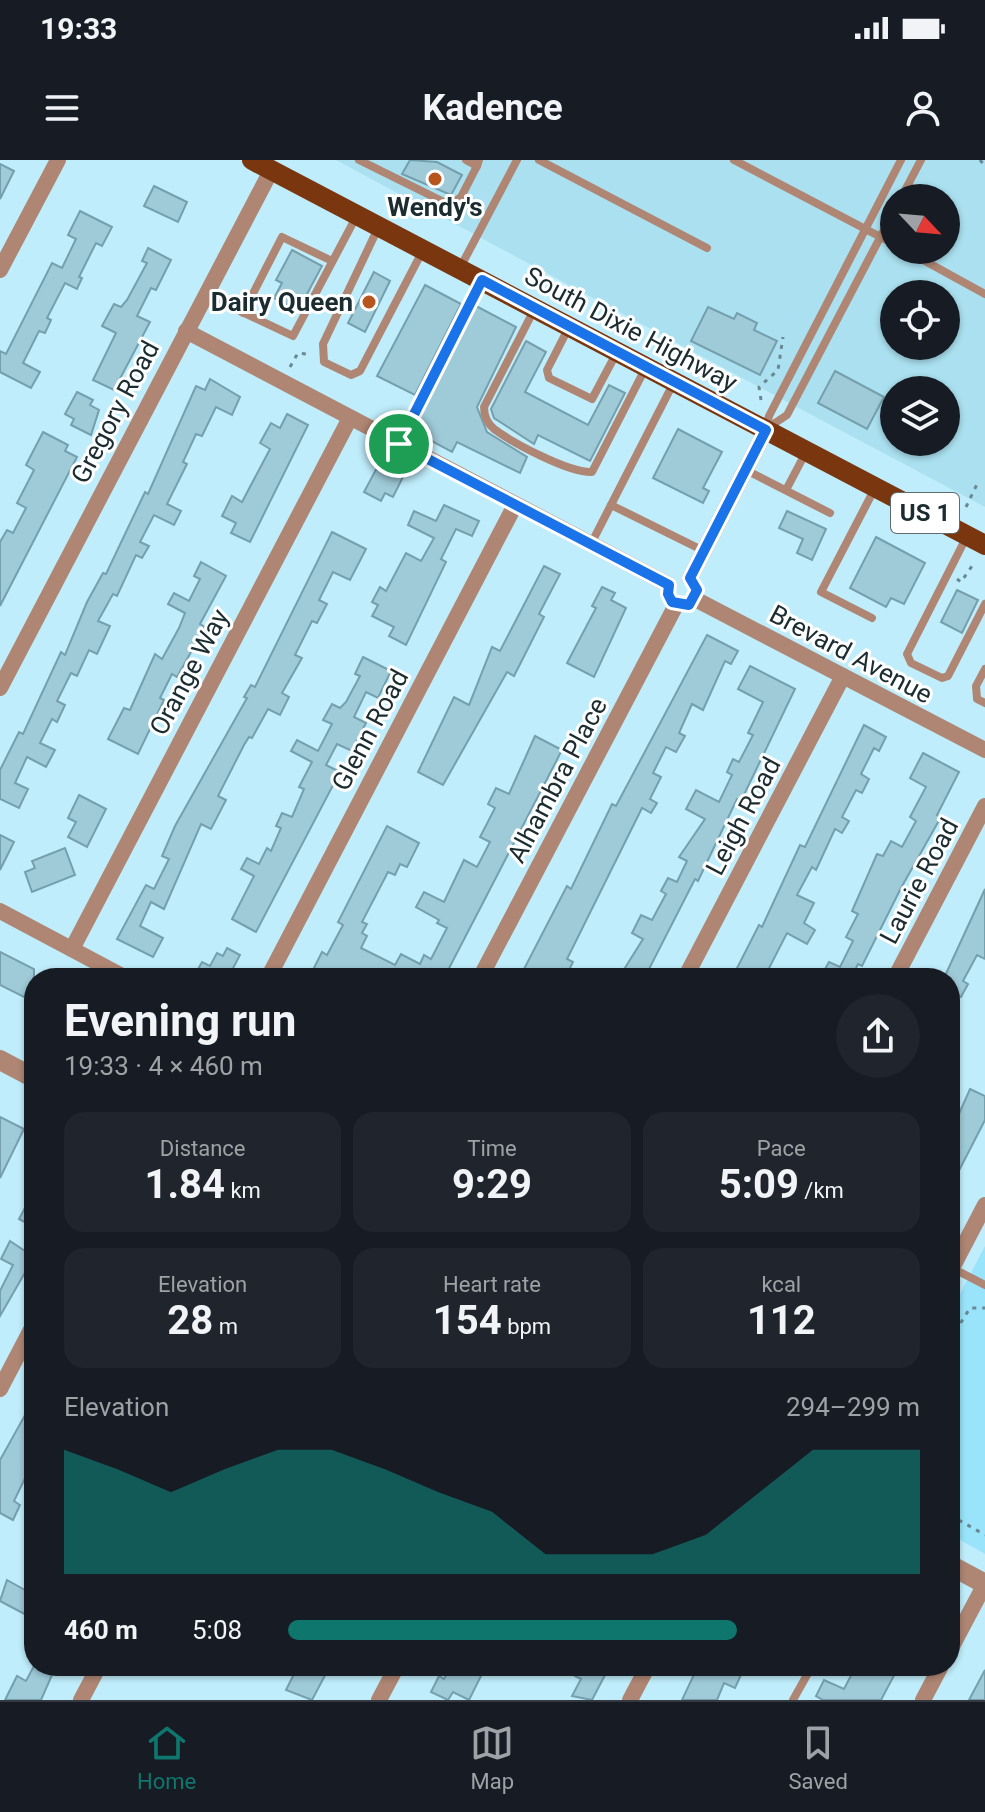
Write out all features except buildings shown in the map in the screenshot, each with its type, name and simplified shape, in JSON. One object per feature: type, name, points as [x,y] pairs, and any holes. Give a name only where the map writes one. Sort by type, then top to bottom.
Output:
[{"type":"main road","name":"South Dixie Highway","points":[[252,160],[274,165],[357,215],[976,540]]},
{"type":"street","points":[[0,270],[55,161]]},
{"type":"street","name":"Gregory Road","points":[[0,688],[274,165]]},
{"type":"street","points":[[186,331],[669,585]]},
{"type":"street","name":"Orange Way","points":[[72,949],[350,418]]},
{"type":"street","points":[[690,578],[766,430]]},
{"type":"street","name":"Glenn Road","points":[[273,968],[515,505]]},
{"type":"street","points":[[669,585],[680,577],[690,578]]},
{"type":"street","points":[[669,585],[669,598],[676,605],[689,605],[695,599],[697,590],[690,578]]},
{"type":"street","name":"Brevard Avenue","points":[[695,599],[985,750]]},
{"type":"street","name":"Alhambra Place","points":[[485,968],[676,605]]},
{"type":"street","name":"Leigh Road","points":[[690,968],[843,676]]},
{"type":"street","name":"Laurie Road","points":[[900,968],[985,806]]},
{"type":"street","points":[[0,911],[107,968]]},
{"type":"street","points":[[0,1060],[24,1073]]},
{"type":"street","points":[[960,1253],[985,1205]]},
{"type":"street","points":[[0,1389],[24,1343]]},
{"type":"street","points":[[960,1570],[985,1584],[960,1631]]},
{"type":"street","points":[[81,1700],[94,1676]]},
{"type":"street","points":[[379,1700],[392,1676]]},
{"type":"street","points":[[630,1700],[643,1676]]},
{"type":"street","points":[[923,1700],[936,1676]]},
{"type":"lane","points":[[359,160],[450,205],[461,197],[478,163],[466,160]]},
{"type":"lane","points":[[460,268],[517,160]]},
{"type":"lane","points":[[539,160],[707,248]]},
{"type":"lane","points":[[734,160],[880,236]]},
{"type":"lane","points":[[766,430],[769,416],[901,160]]},
{"type":"lane","points":[[908,184],[921,160]]},
{"type":"lane","points":[[206,295],[293,336],[357,215]]},
{"type":"lane","points":[[379,226],[366,261],[323,344],[324,362],[351,375],[360,371],[424,249]]},
{"type":"lane","points":[[243,313],[282,237],[332,261]]},
{"type":"lane","points":[[766,430],[787,415],[880,238]]},
{"type":"lane","points":[[930,264],[985,294]]},
{"type":"lane","points":[[399,444],[482,280]]},
{"type":"lane","points":[[535,308],[484,407],[484,416],[493,428],[557,463],[592,472],[647,367]]},
{"type":"lane","points":[[569,326],[547,370],[549,378],[592,399],[617,351]]},
{"type":"lane","points":[[591,544],[674,381]]},
{"type":"lane","points":[[786,490],[807,451]]},
{"type":"lane","points":[[745,470],[830,513]]},
{"type":"lane","points":[[872,618],[821,592],[875,487]]},
{"type":"lane","points":[[611,505],[704,551]]},
{"type":"lane","points":[[976,540],[907,654],[911,663],[942,678],[948,676],[985,604]]},
{"type":"lane","points":[[985,669],[976,686],[977,699],[985,703]]},
{"type":"lane","points":[[960,1274],[985,1285]]},
{"type":"lane","points":[[793,1700],[806,1676]]},
{"type":"path","points":[[980,160],[985,166]]},
{"type":"path","points":[[761,400],[759,387],[778,370],[783,337]]},
{"type":"path","points":[[289,369],[298,353],[306,354]]},
{"type":"path","points":[[966,507],[979,480]]},
{"type":"path","points":[[955,577],[961,582],[972,566]]},
{"type":"path","points":[[960,1324],[970,1308],[985,1308]]},
{"type":"path","points":[[960,1521],[985,1535]]},
{"type":"shaded area","points":[[336,160],[985,160],[985,507],[889,456],[960,456],[960,376],[880,376],[880,451]]},
{"type":"shaded area","points":[[985,1246],[985,1554],[960,1540],[960,1294]]},
{"type":"place","name":"Wendy's","points":[[435,179]]},
{"type":"place","name":"Dairy Queen","points":[[369,302]]},
{"type":"route","points":[[482,280],[766,430],[690,578],[696,585],[697,595],[692,603],[684,606],[676,605],[669,598],[669,585],[399,444],[482,280]]}]
